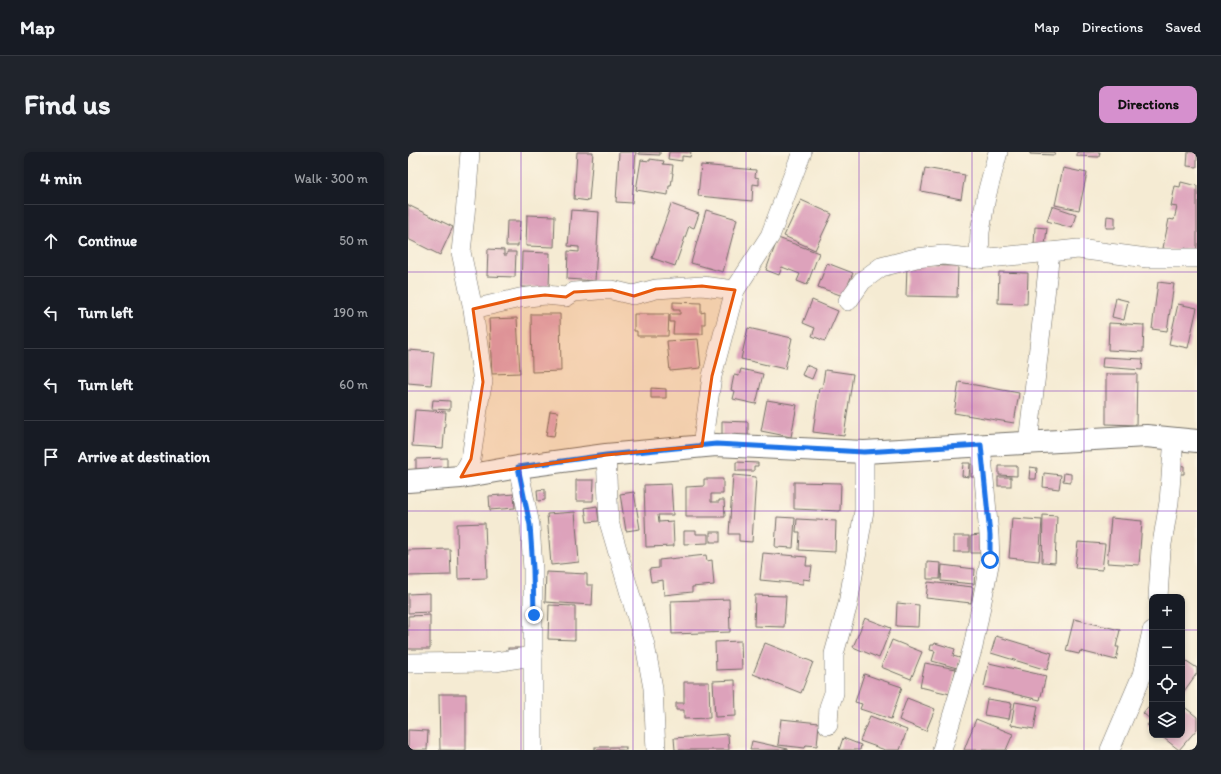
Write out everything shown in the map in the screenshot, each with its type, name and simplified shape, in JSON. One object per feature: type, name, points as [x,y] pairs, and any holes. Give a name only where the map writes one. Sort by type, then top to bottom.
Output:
[{"type":"street","points":[[702,446],[712,376],[735,290],[770,236],[802,152]]},
{"type":"street","points":[[979,259],[980,232],[986,197],[998,152]]},
{"type":"street","points":[[461,477],[471,459],[480,395],[484,382],[473,309],[461,252],[470,153]]},
{"type":"street","points":[[848,301],[862,282],[881,266],[916,258],[942,255],[979,259],[1078,249],[1147,258],[1197,258]]},
{"type":"street","points":[[1028,443],[1050,252]]},
{"type":"street","points":[[473,309],[520,298],[545,295],[566,297],[574,292],[598,290],[612,290],[633,295],[656,289],[702,286],[735,290]]},
{"type":"street","points":[[408,481],[461,477],[518,467],[606,455],[716,444],[864,452],[1146,436],[1197,441]]},
{"type":"street","points":[[1158,594],[1161,550],[1169,502],[1174,438]]},
{"type":"street","points":[[942,750],[974,647],[990,560],[990,535],[981,445]]},
{"type":"street","points":[[828,726],[829,707],[834,693],[834,654],[848,604],[864,511],[864,452]]},
{"type":"street","points":[[606,455],[609,522],[645,645],[653,688],[656,750]]},
{"type":"street","points":[[518,467],[530,525],[533,569],[533,750]]},
{"type":"street","points":[[1110,750],[1142,675],[1149,644]]},
{"type":"street","points":[[408,663],[495,662],[533,656]]},
{"type":"highlighted area","points":[[702,286],[735,290],[712,376],[702,446],[606,455],[461,477],[471,459],[483,382],[473,309],[520,298],[545,295],[566,297],[574,292],[598,290],[612,290],[634,296],[656,289]]},
{"type":"building","points":[[577,152],[593,152],[589,201],[574,199]]},
{"type":"building","points":[[619,152],[636,152],[632,203],[616,202]]},
{"type":"building","points":[[639,152],[660,152],[660,155],[639,154]]},
{"type":"building","points":[[669,152],[691,152],[690,157],[682,156],[682,161],[668,159]]},
{"type":"building","points":[[1030,152],[1055,152],[1055,155],[1030,154]]},
{"type":"building","points":[[1077,152],[1100,152],[1099,157],[1077,156]]},
{"type":"building","points":[[1188,152],[1197,152],[1197,167],[1187,166]]},
{"type":"building","points":[[650,159],[664,161],[663,164],[673,165],[671,186],[669,186],[668,195],[636,190],[641,160],[650,161]]},
{"type":"building","points":[[701,165],[756,170],[755,177],[759,178],[759,185],[753,184],[752,201],[698,196]]},
{"type":"building","points":[[925,168],[965,175],[961,199],[921,191]]},
{"type":"building","points":[[1063,168],[1087,173],[1079,210],[1055,205]]},
{"type":"building","points":[[1181,182],[1197,186],[1196,251],[1185,248],[1184,252],[1163,248],[1169,219],[1174,220],[1177,207],[1171,206],[1175,186],[1180,187]]},
{"type":"building","points":[[801,200],[832,214],[815,250],[784,236]]},
{"type":"building","points":[[671,204],[699,214],[694,228],[689,226],[675,266],[652,258]]},
{"type":"building","points":[[408,205],[453,227],[440,255],[408,239]]},
{"type":"building","points":[[1052,206],[1076,214],[1072,228],[1047,221]]},
{"type":"building","points":[[571,210],[599,212],[595,281],[567,279],[568,251],[579,252],[579,247],[568,246]]},
{"type":"building","points":[[706,210],[737,219],[723,272],[691,263]]},
{"type":"building","points":[[527,215],[555,216],[554,247],[526,246]]},
{"type":"building","points":[[1107,216],[1115,217],[1115,228],[1106,228]]},
{"type":"building","points":[[507,221],[520,221],[518,246],[506,246]]},
{"type":"building","points":[[1035,227],[1047,228],[1045,246],[1034,245]]},
{"type":"building","points":[[778,238],[819,253],[807,285],[797,281],[800,274],[782,267],[779,275],[766,270]]},
{"type":"building","points":[[488,249],[504,250],[504,255],[507,255],[507,252],[516,252],[515,277],[487,276]]},
{"type":"building","points":[[522,252],[550,253],[549,288],[521,287]]},
{"type":"building","points":[[827,263],[853,273],[843,296],[818,287]]},
{"type":"building","points":[[907,265],[958,266],[957,297],[906,296]]},
{"type":"building","points":[[999,272],[1028,273],[1027,304],[998,303]]},
{"type":"building","points":[[1158,282],[1174,284],[1167,331],[1152,329]]},
{"type":"building","points":[[1116,298],[1128,301],[1124,320],[1112,317]]},
{"type":"building","points":[[812,300],[838,311],[825,341],[812,336],[815,328],[803,323]]},
{"type":"building","points":[[673,302],[701,303],[701,313],[705,312],[703,334],[673,334],[674,322],[670,322],[670,314],[680,314],[680,310],[673,310]]},
{"type":"building","points":[[1178,304],[1197,308],[1188,348],[1169,344]]},
{"type":"building","points":[[531,314],[560,314],[561,371],[532,372]]},
{"type":"building","points":[[634,314],[669,314],[668,336],[637,336],[637,331],[634,331]]},
{"type":"building","points":[[517,318],[520,373],[492,374],[489,319]]},
{"type":"building","points":[[1109,323],[1144,325],[1143,352],[1108,350]]},
{"type":"building","points":[[748,328],[792,338],[785,369],[741,359]]},
{"type":"building","points":[[698,339],[701,368],[670,371],[667,341]]},
{"type":"building","points":[[408,350],[434,352],[431,385],[408,383]]},
{"type":"building","points":[[1103,357],[1143,359],[1142,370],[1102,367]]},
{"type":"building","points":[[806,365],[816,369],[812,379],[802,375]]},
{"type":"building","points":[[741,369],[763,374],[756,404],[733,399],[735,391],[731,390],[734,375],[739,376]]},
{"type":"building","points":[[825,370],[853,374],[844,436],[813,432],[819,388],[822,388]]},
{"type":"building","points":[[1106,374],[1137,374],[1136,425],[1106,424]]},
{"type":"building","points":[[959,382],[1019,393],[1014,423],[954,413]]},
{"type":"building","points":[[651,388],[666,389],[666,398],[651,398]]},
{"type":"building","points":[[433,400],[450,401],[450,410],[432,409]]},
{"type":"building","points":[[767,400],[797,405],[791,437],[761,431]]},
{"type":"building","points":[[415,410],[446,412],[443,448],[412,446]]},
{"type":"building","points":[[550,411],[558,412],[554,437],[546,436]]},
{"type":"building","points":[[722,421],[748,422],[748,438],[722,437]]},
{"type":"building","points":[[447,458],[447,473],[416,474],[416,459]]},
{"type":"building","points":[[736,462],[758,463],[758,466],[754,466],[754,471],[736,471]]},
{"type":"building","points":[[963,463],[970,463],[969,477],[962,476]]},
{"type":"building","points":[[971,464],[979,465],[978,477],[971,477]]},
{"type":"building","points":[[1178,465],[1184,466],[1184,474],[1177,474]]},
{"type":"building","points":[[999,466],[1017,466],[1017,476],[999,475]]},
{"type":"building","points":[[1030,467],[1037,468],[1036,479],[1029,479]]},
{"type":"building","points":[[1044,473],[1061,475],[1059,489],[1043,487]]},
{"type":"building","points":[[1064,473],[1071,474],[1071,482],[1063,481]]},
{"type":"building","points":[[733,475],[756,477],[752,542],[739,541],[739,534],[729,534]]},
{"type":"building","points":[[998,477],[1011,477],[1011,486],[998,486]]},
{"type":"building","points":[[704,479],[723,479],[723,494],[711,494],[711,502],[719,502],[719,500],[724,500],[725,517],[686,517],[686,487],[704,486]]},
{"type":"building","points":[[576,480],[594,480],[593,501],[576,501]]},
{"type":"building","points":[[794,482],[841,483],[840,511],[794,509]]},
{"type":"building","points":[[671,484],[673,515],[658,515],[659,522],[673,521],[674,546],[646,547],[644,485]]},
{"type":"building","points":[[545,489],[545,500],[538,501],[537,490]]},
{"type":"building","points":[[634,492],[640,529],[626,531],[620,494]]},
{"type":"building","points":[[514,494],[515,508],[490,510],[489,496]]},
{"type":"building","points":[[597,506],[599,521],[587,522],[585,508]]},
{"type":"building","points":[[575,512],[579,562],[551,565],[547,514]]},
{"type":"building","points":[[1043,515],[1057,516],[1055,563],[1042,562]]},
{"type":"building","points":[[777,517],[795,518],[793,548],[775,547]]},
{"type":"building","points":[[1012,518],[1042,520],[1039,561],[1009,558]]},
{"type":"building","points":[[1111,518],[1142,521],[1139,565],[1107,563]]},
{"type":"building","points":[[797,519],[836,521],[835,552],[799,550],[800,532],[796,532]]},
{"type":"building","points":[[485,523],[487,578],[458,579],[457,524]]},
{"type":"building","points":[[684,531],[696,531],[696,534],[708,534],[708,543],[684,544]]},
{"type":"building","points":[[710,532],[720,532],[720,542],[710,542]]},
{"type":"building","points":[[980,535],[981,553],[971,553],[971,536]]},
{"type":"building","points":[[954,536],[969,536],[969,552],[954,552]]},
{"type":"building","points":[[1078,542],[1105,544],[1102,570],[1075,568]]},
{"type":"building","points":[[450,549],[451,575],[408,576],[408,550]]},
{"type":"building","points":[[763,553],[807,557],[806,566],[812,566],[810,580],[803,579],[803,584],[760,580]]},
{"type":"building","points":[[706,555],[707,561],[712,560],[714,585],[692,587],[692,592],[664,595],[663,580],[651,582],[649,569],[659,568],[659,560]]},
{"type":"building","points":[[927,562],[941,563],[940,579],[927,579]]},
{"type":"building","points":[[942,565],[975,569],[974,584],[941,581]]},
{"type":"building","points":[[546,572],[587,574],[587,585],[593,585],[592,605],[545,602]]},
{"type":"building","points":[[928,582],[973,587],[971,603],[926,598]]},
{"type":"building","points":[[430,593],[430,612],[408,613],[408,594]]},
{"type":"building","points":[[755,595],[786,596],[784,627],[754,626]]},
{"type":"building","points":[[729,599],[730,632],[672,634],[671,601]]},
{"type":"building","points":[[897,603],[919,605],[918,627],[896,626]]},
{"type":"building","points":[[549,605],[575,606],[575,640],[548,639]]},
{"type":"building","points":[[430,615],[430,649],[408,649],[408,616]]},
{"type":"building","points":[[865,618],[891,628],[879,658],[853,647]]},
{"type":"building","points":[[1074,619],[1120,630],[1116,647],[1119,647],[1116,660],[1080,651],[1079,654],[1066,651]]},
{"type":"building","points":[[996,636],[1052,653],[1047,670],[991,653]]},
{"type":"building","points":[[892,640],[922,652],[911,679],[881,667]]},
{"type":"building","points":[[741,641],[742,669],[716,670],[715,642]]},
{"type":"building","points":[[765,643],[813,662],[801,693],[753,674]]},
{"type":"building","points":[[935,643],[955,649],[953,656],[960,658],[957,668],[932,661],[935,651],[930,650],[931,645],[934,645]]},
{"type":"building","points":[[508,648],[519,648],[519,656],[508,656]]},
{"type":"building","points":[[1185,660],[1197,668],[1197,673],[1185,690]]},
{"type":"building","points":[[925,663],[956,669],[950,694],[920,687]]},
{"type":"building","points":[[989,663],[1046,676],[1040,700],[984,687]]},
{"type":"building","points":[[864,674],[902,687],[891,719],[860,709],[862,704],[855,702]]},
{"type":"building","points":[[735,680],[736,716],[715,717],[713,681]]},
{"type":"building","points":[[684,682],[709,682],[710,718],[684,719],[684,710],[676,710],[676,703],[684,703]]},
{"type":"building","points":[[439,694],[466,694],[466,750],[440,750]]},
{"type":"building","points":[[907,698],[935,709],[926,731],[899,720]]},
{"type":"building","points":[[987,699],[1012,703],[1009,719],[984,715]]},
{"type":"building","points":[[1015,702],[1038,706],[1034,729],[1011,725]]},
{"type":"building","points":[[1149,706],[1149,718],[1143,713]]},
{"type":"building","points":[[1185,707],[1197,717],[1197,729],[1179,750],[1164,738],[1185,738]]},
{"type":"building","points":[[870,716],[907,730],[900,750],[885,750],[860,741]]},
{"type":"building","points":[[781,719],[819,723],[817,746],[806,745],[805,748],[778,745]]},
{"type":"building","points":[[976,719],[1013,734],[1006,750],[964,750]]},
{"type":"building","points":[[408,730],[428,731],[427,750],[408,750]]},
{"type":"building","points":[[728,734],[729,750],[675,750],[674,738]]},
{"type":"building","points":[[843,738],[861,745],[860,750],[839,750]]},
{"type":"building","points":[[752,741],[788,749],[788,750],[750,750]]},
{"type":"building","points":[[595,747],[626,747],[626,750],[595,750]]},
{"type":"route","points":[[534,615],[530,525],[518,467],[606,455],[716,444],[864,452],[981,445],[990,535],[990,560]]}]
